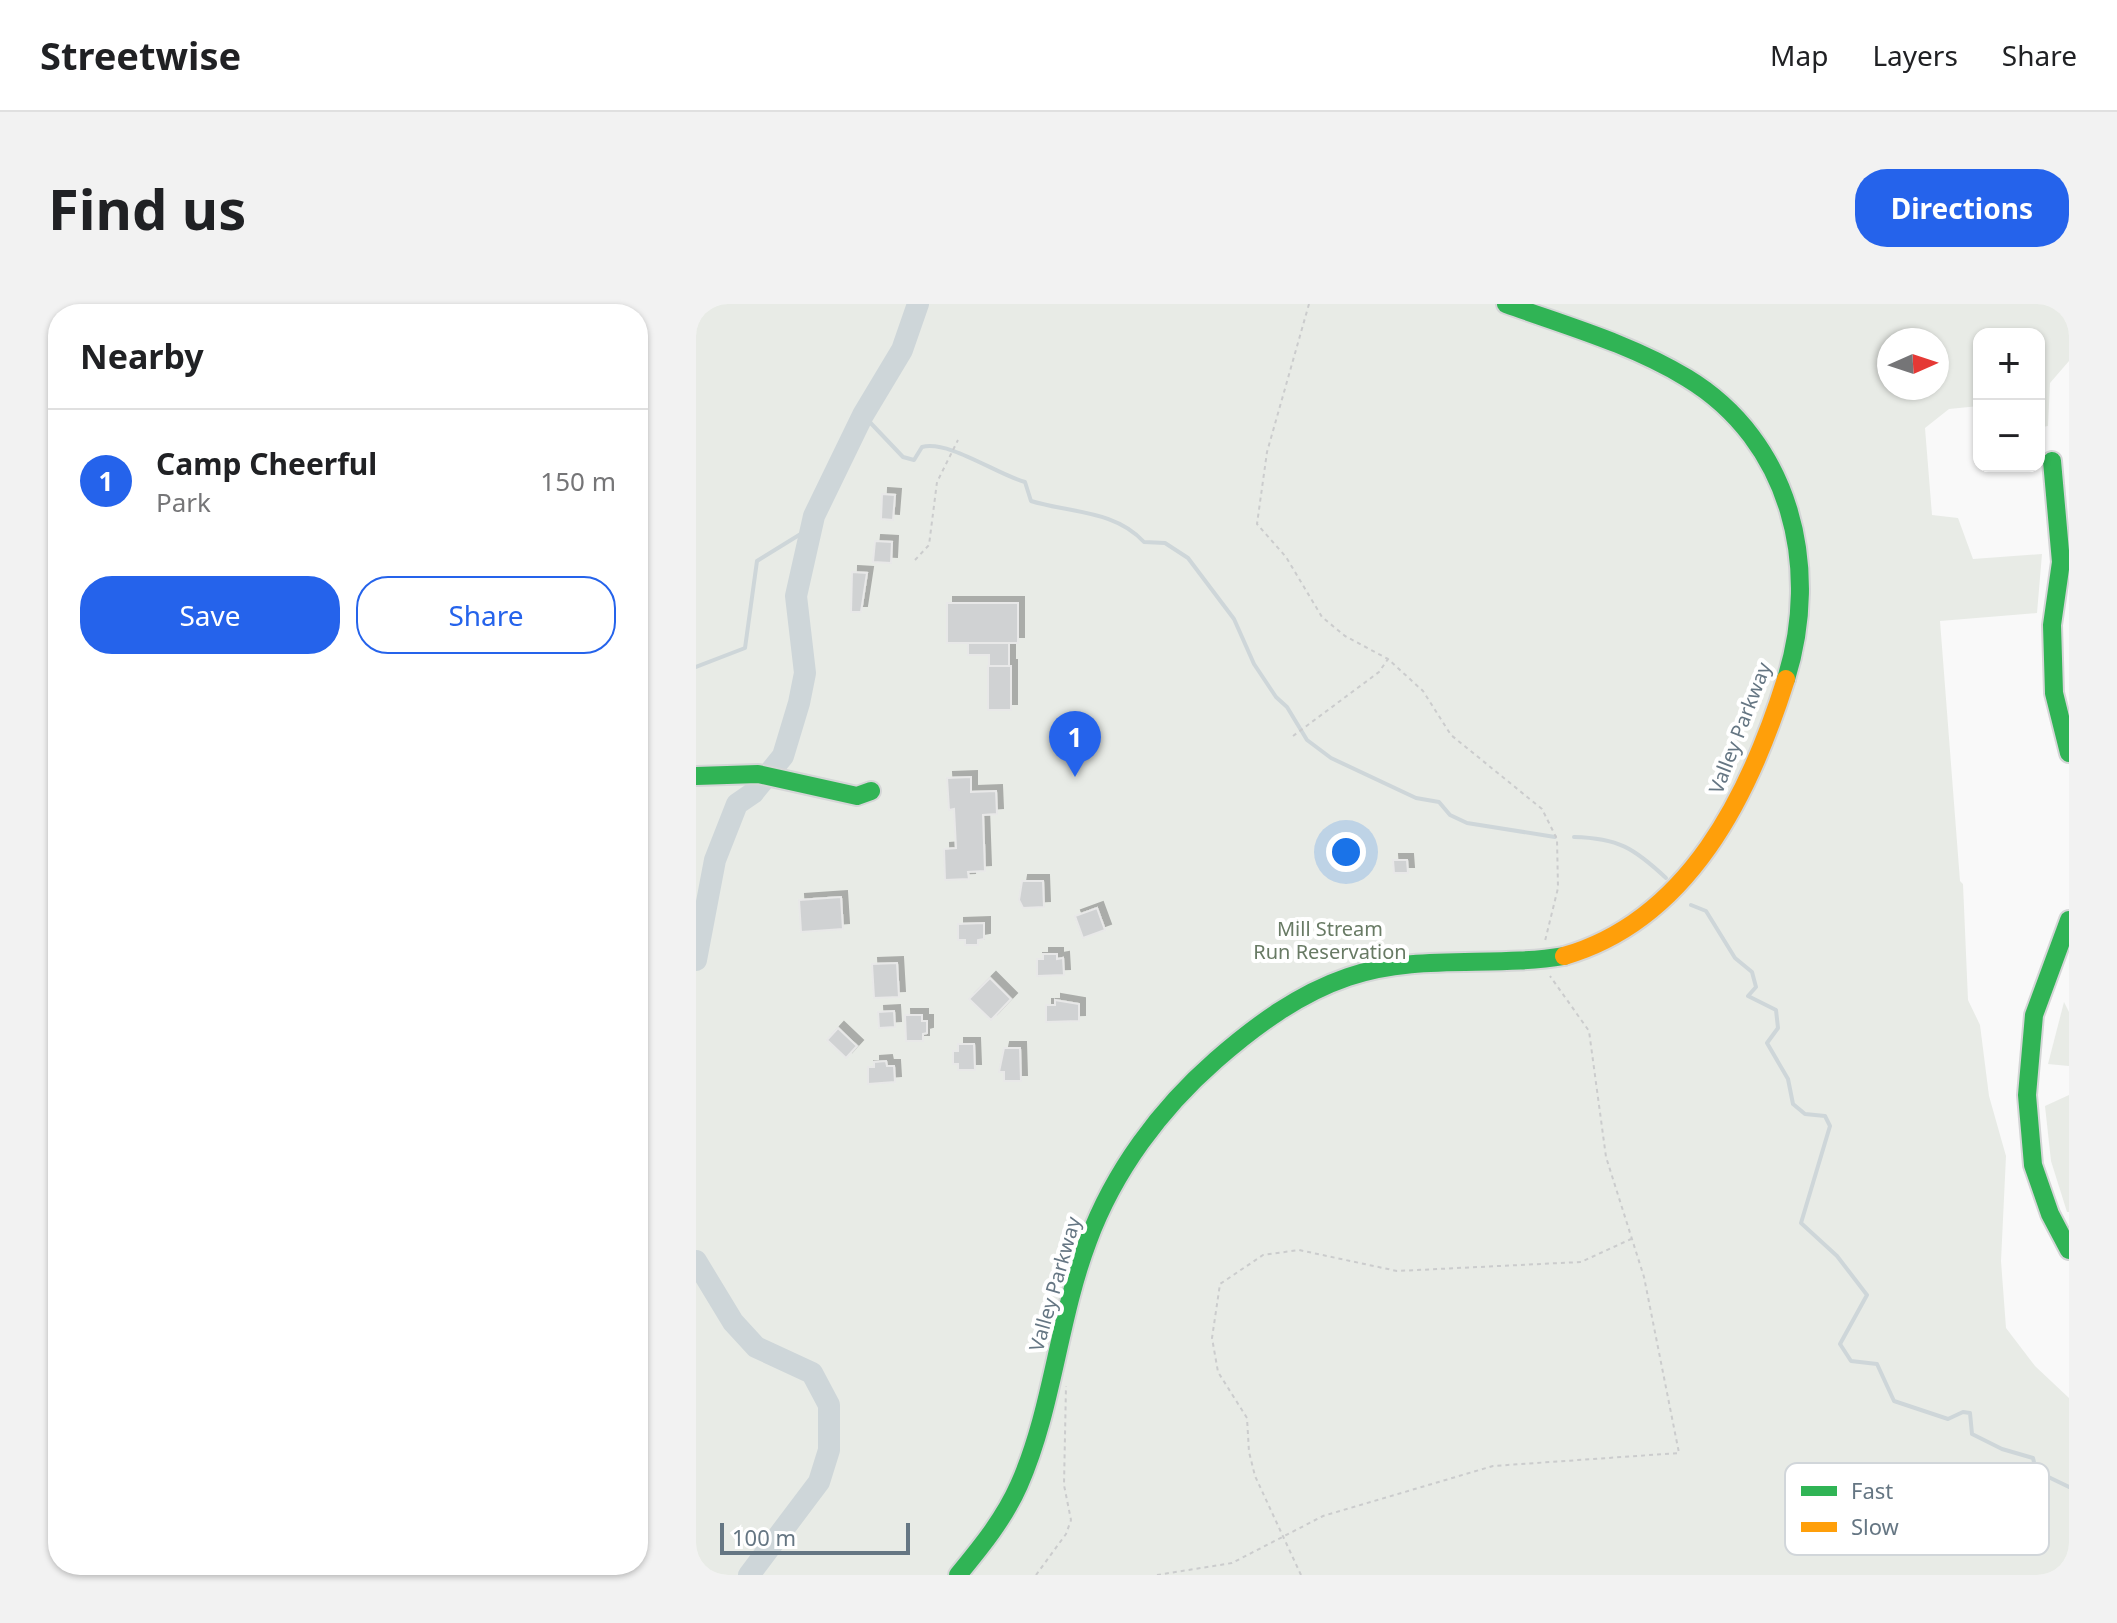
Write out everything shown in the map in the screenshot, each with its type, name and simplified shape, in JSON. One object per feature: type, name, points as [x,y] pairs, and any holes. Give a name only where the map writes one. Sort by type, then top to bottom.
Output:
[{"type":"street","name":"Valley Parkway","points":[[958,1575],[1004,1515],[1023,1475],[1075,1285],[1100,1211],[1127,1163],[1166,1109],[1231,1047],[1283,1009],[1347,977],[1378,968],[1410,964],[1503,965],[1540,962],[1585,950],[1642,920],[1666,901],[1708,851],[1754,765],[1775,711],[1795,643],[1801,572],[1788,503],[1774,470],[1738,420],[1715,398],[1657,363],[1506,304]]},
{"type":"street","points":[[2052,461],[2061,562],[2052,625],[2054,693],[2069,753]]},
{"type":"street","points":[[696,776],[728,770],[757,772],[857,796],[871,791]]},
{"type":"street","points":[[2069,920],[2034,1015],[2027,1095],[2033,1165],[2050,1214],[2069,1250]]},
{"type":"path","points":[[1157,1575],[1232,1563],[1323,1516],[1493,1466],[1679,1453],[1644,1277],[1606,1157],[1589,1031],[1540,962],[1558,888],[1557,839],[1542,809],[1451,735],[1423,691],[1388,659],[1345,636],[1322,617],[1286,557],[1257,524],[1267,452],[1309,304]]},
{"type":"path","points":[[915,560],[929,545],[937,482],[958,440]]},
{"type":"path","points":[[1293,736],[1379,672],[1388,659]]},
{"type":"path","points":[[1301,1575],[1255,1476],[1249,1452],[1247,1418],[1218,1372],[1212,1338],[1220,1284],[1263,1255],[1299,1250],[1397,1271],[1581,1262],[1632,1238]]},
{"type":"path","points":[[1036,1575],[1066,1534],[1071,1520],[1064,1485],[1065,1374]]},
{"type":"green space","name":"Mill Stream Run Reservation","points":[[696,304],[2069,304],[2069,361],[2050,383],[2048,426],[2045,426],[2045,328],[1973,328],[1973,407],[1949,409],[1925,428],[1932,515],[1958,518],[1973,559],[2042,554],[2037,613],[1940,621],[1960,881],[1963,884],[1968,1000],[1980,1025],[1989,1096],[2006,1156],[2001,1261],[2006,1328],[2035,1366],[2069,1398],[2069,1575],[696,1575]]},
{"type":"green space","points":[[2064,1002],[2069,1012],[2069,1066],[2048,1064]]},
{"type":"green space","points":[[2069,1095],[2067,1212],[2051,1161],[2045,1106]]},
{"type":"building","points":[[882,494],[895,495],[893,520],[881,519]]},
{"type":"building","points":[[875,541],[892,542],[891,563],[873,562]]},
{"type":"building","points":[[852,572],[867,573],[861,612],[851,612]]},
{"type":"building","points":[[947,603],[1018,603],[1018,643],[947,643]]},
{"type":"building","points":[[968,643],[1009,643],[1009,666],[989,666],[989,655],[968,655]]},
{"type":"building","points":[[988,666],[1011,666],[1011,710],[988,710]]},
{"type":"building","points":[[971,777],[971,792],[996,791],[997,814],[983,815],[985,871],[968,872],[969,879],[945,880],[944,849],[956,848],[954,809],[949,810],[947,778]]},
{"type":"building","points":[[1393,860],[1407,860],[1408,873],[1394,873]]},
{"type":"building","points":[[1022,881],[1043,881],[1044,907],[1023,908],[1019,900]]},
{"type":"building","points":[[841,897],[843,929],[801,932],[799,900]]},
{"type":"building","points":[[1097,908],[1105,930],[1083,938],[1075,916]]},
{"type":"building","points":[[984,923],[984,939],[978,940],[978,945],[965,945],[965,940],[958,940],[958,924]]},
{"type":"building","points":[[1043,954],[1057,954],[1057,959],[1063,958],[1064,975],[1037,976],[1037,959],[1043,959]]},
{"type":"building","points":[[897,963],[899,997],[874,998],[872,964]]},
{"type":"building","points":[[990,978],[1011,999],[991,1020],[969,999]]},
{"type":"building","points":[[1055,1000],[1079,1004],[1079,1021],[1046,1022],[1046,1005],[1055,1005]]},
{"type":"building","points":[[894,1011],[895,1027],[879,1028],[878,1012]]},
{"type":"building","points":[[905,1015],[922,1015],[922,1021],[927,1021],[923,1041],[906,1041]]},
{"type":"building","points":[[838,1028],[857,1046],[846,1058],[827,1040]]},
{"type":"building","points":[[958,1044],[974,1044],[975,1070],[958,1070],[958,1064],[953,1064],[953,1051],[958,1051]]},
{"type":"building","points":[[1004,1048],[1020,1048],[1021,1081],[1004,1081],[1004,1072],[999,1072]]},
{"type":"building","points":[[886,1061],[887,1066],[894,1066],[895,1082],[868,1084],[868,1067],[874,1067],[874,1062]]},
{"type":"waterway","points":[[696,960],[715,860],[737,804],[753,793],[783,756],[799,703],[805,673],[796,596],[814,516],[863,415],[902,350],[918,304]]},
{"type":"waterway","points":[[863,415],[903,457],[914,460],[922,447],[945,448],[1025,482],[1031,501],[1106,518],[1120,524],[1144,542],[1165,543],[1188,558],[1234,619],[1254,664],[1276,697],[1287,707],[1307,740],[1331,758],[1416,798],[1439,802],[1450,815],[1467,823],[1555,837]]},
{"type":"waterway","points":[[696,667],[745,648],[757,561],[812,527]]},
{"type":"waterway","points":[[1574,837],[1602,840],[1624,847],[1666,878]]},
{"type":"waterway","points":[[1691,905],[1706,911],[1735,958],[1752,972],[1756,987],[1748,996],[1776,1010],[1778,1028],[1767,1043],[1788,1079],[1793,1104],[1805,1114],[1825,1116],[1830,1126],[1801,1223],[1837,1256],[1867,1295],[1840,1344],[1851,1361],[1877,1364],[1894,1401],[1948,1419],[1963,1412],[1970,1413],[1972,1434],[2002,1449],[2033,1458],[2034,1463]]},
{"type":"waterway","points":[[696,1261],[733,1322],[756,1347],[812,1373],[829,1405],[829,1450],[819,1482],[749,1575]]},
{"type":"waterway","points":[[2049,1477],[2069,1487]]},
{"type":"traffic: fast","points":[[1506,304],[1598,336],[1666,366],[1723,404],[1751,436],[1773,471],[1789,510],[1797,551],[1800,594],[1796,636],[1786,679]]},
{"type":"traffic: fast","points":[[2052,461],[2061,562],[2052,625],[2054,693],[2069,753]]},
{"type":"traffic: fast","points":[[696,776],[758,774],[857,796],[871,791]]},
{"type":"traffic: fast","points":[[2069,920],[2034,1015],[2027,1095],[2033,1165],[2050,1214],[2069,1250]]},
{"type":"traffic: fast","points":[[958,1575],[983,1543],[1019,1485],[1040,1426],[1078,1271],[1099,1215],[1141,1143],[1195,1079],[1278,1012],[1312,992],[1348,977],[1401,965],[1564,956]]},
{"type":"traffic: slow","points":[[1564,956],[1608,938],[1646,914],[1680,883],[1733,808],[1754,766],[1786,679]]},
{"type":"place","name":"Camp Cheerful","points":[[1075,777]]}]
